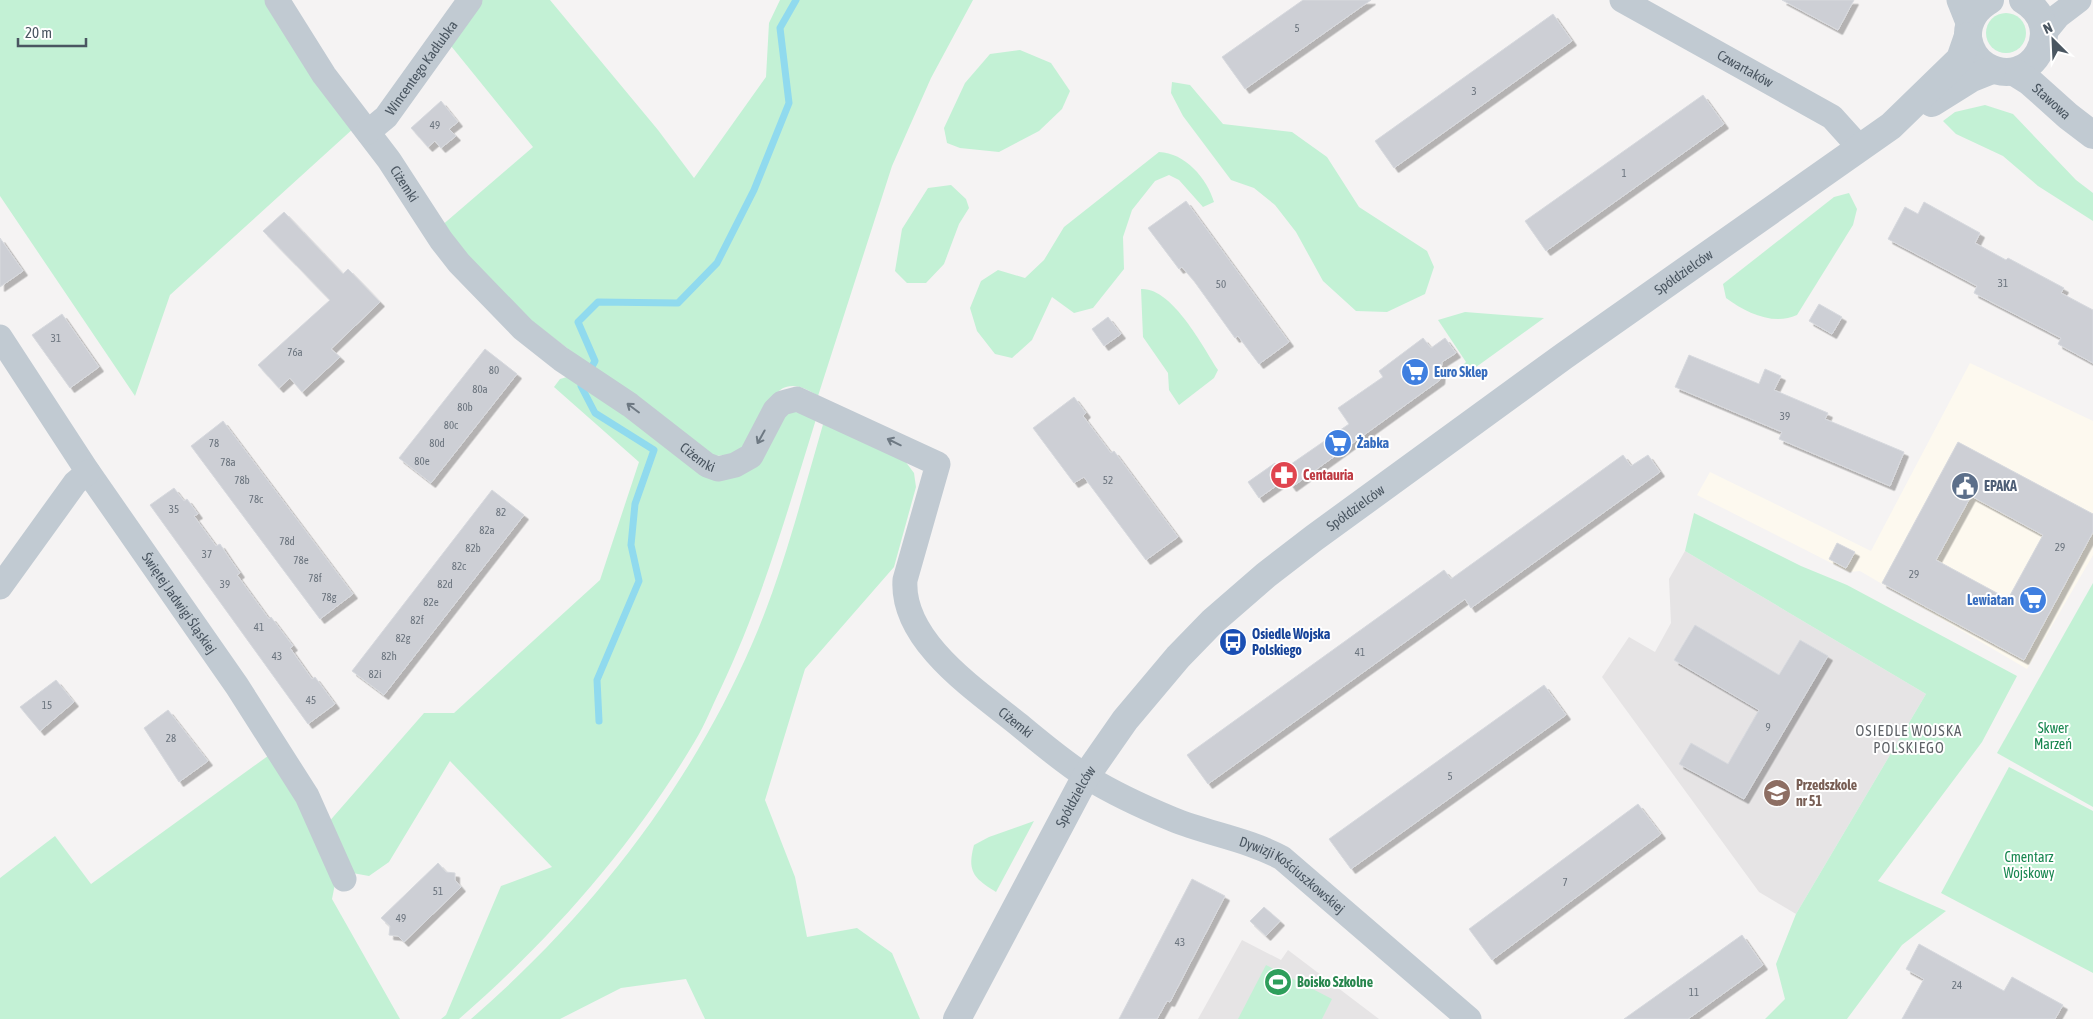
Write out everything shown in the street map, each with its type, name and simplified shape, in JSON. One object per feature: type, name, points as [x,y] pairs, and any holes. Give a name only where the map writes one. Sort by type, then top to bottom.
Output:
[{"type":"street","name":"Ciżemki","points":[[277,0],[324,75],[368,132],[459,262],[523,329],[578,371],[630,405],[707,465],[718,469],[735,465],[751,456],[776,410],[782,403],[796,399],[938,464],[906,580],[904,597],[912,617],[925,638],[956,673],[1086,776]]},
{"type":"street","name":"Wincentego Kadłubka","points":[[368,132],[386,118],[470,0]]},
{"type":"street","name":"Czwartaków","points":[[1622,0],[1832,117],[1860,148]]},
{"type":"street","points":[[1959,0],[1969,31]]},
{"type":"street","name":"Spółdzielców","points":[[957,1019],[1086,776],[1125,720],[1178,658],[1213,621],[1266,575],[1564,356],[1891,126],[1960,59],[1973,15],[1990,0]]},
{"type":"street","name":"Stawowa","points":[[2022,0],[2037,12],[2044,38],[2047,66],[2056,85],[2091,133]]},
{"type":"street","points":[[2044,38],[2058,16],[2079,0]]},
{"type":"street","name":"Stawowa","points":[[1969,31],[1975,56],[2003,71],[2030,82],[2068,116],[2091,133]]},
{"type":"street","name":"Spółdzielców","points":[[1891,126],[1912,116],[1972,78],[2033,62],[2044,38]]},
{"type":"street","name":"Świętej Jadwigi Śląskiej","points":[[0,337],[88,472],[237,686],[307,796],[344,879]]},
{"type":"street","points":[[0,587],[75,483],[88,472]]},
{"type":"street","name":"Dywizji Kościuszkowskiej","points":[[1086,776],[1174,820],[1263,848],[1282,858],[1469,1019]]},
{"type":"shaded area","points":[[1970,363],[2093,421],[2093,555],[2027,669],[1860,571],[1849,572],[1697,495],[1710,472],[1871,551]]},
{"type":"shaded area","name":"Przedszkole nr 51","points":[[1685,551],[1926,694],[1796,914],[1759,892],[1602,677],[1629,637],[1655,652],[1671,623],[1669,579]]},
{"type":"shaded area","points":[[1242,940],[1281,960],[1288,950],[1379,1019],[1198,1019]]},
{"type":"green space","points":[[0,0],[269,0],[355,127],[170,295],[135,396],[0,196]]},
{"type":"green space","points":[[476,0],[550,0],[658,130],[694,178],[766,77],[769,23],[780,0],[973,0],[931,78],[892,166],[818,396],[794,386],[785,387],[772,399],[749,444],[739,451],[729,454],[708,455],[505,301],[440,227],[533,147],[447,41]]},
{"type":"green space","points":[[2006,13],[2020,19],[2026,33],[2020,47],[2006,53],[1992,47],[1986,33],[1992,19]]},
{"type":"green space","points":[[1020,50],[1051,63],[1070,91],[1062,109],[1039,131],[999,152],[960,148],[947,143],[944,128],[965,83],[990,54]]},
{"type":"green space","points":[[1172,82],[1190,85],[1223,124],[1292,132],[1327,157],[1359,207],[1427,251],[1434,267],[1425,294],[1387,312],[1356,311],[1323,281],[1296,232],[1275,205],[1254,188],[1231,180],[1183,116],[1171,93]]},
{"type":"green space","points":[[1985,105],[2013,114],[2076,180],[2093,193],[2093,221],[2038,186],[2003,156],[1956,134],[1943,121],[1955,112]]},
{"type":"green space","points":[[1159,152],[1169,153],[1178,157],[1194,168],[1206,184],[1214,202],[1203,207],[1179,180],[1169,175],[1155,181],[1132,210],[1123,237],[1124,269],[1093,308],[1074,313],[1052,297],[1032,340],[1012,358],[995,354],[977,331],[970,308],[981,281],[998,270],[1025,278],[1044,260],[1064,227]]},
{"type":"green space","points":[[951,185],[966,199],[969,208],[959,224],[944,264],[926,283],[907,283],[895,271],[902,229],[928,188]]},
{"type":"green space","points":[[1849,193],[1857,209],[1853,225],[1797,315],[1779,319],[1760,316],[1742,309],[1726,298],[1723,284],[1834,197]]},
{"type":"green space","points":[[1141,289],[1153,291],[1175,308],[1186,320],[1218,370],[1214,378],[1179,405],[1169,390],[1168,373],[1143,337]]},
{"type":"green space","points":[[1465,312],[1544,318],[1465,375],[1461,367],[1466,362],[1438,320]]},
{"type":"green space","points":[[574,375],[707,471],[773,427],[790,411],[817,416],[785,520],[749,623],[702,729],[671,780],[617,854],[558,924],[526,957],[459,1019],[441,1019],[446,1015],[501,886],[552,867],[450,761],[389,862],[369,876],[347,872],[327,824],[424,713],[454,713],[600,580],[639,462],[554,387],[560,379]]},
{"type":"green space","points":[[824,421],[905,461],[914,473],[916,487],[894,567],[805,669],[765,800],[795,877],[807,937],[857,928],[892,953],[920,1019],[705,1019],[686,979],[621,988],[560,1019],[471,1019],[515,979],[596,893],[667,799],[698,749],[727,698],[763,617],[791,534]]},
{"type":"green space","points":[[1694,513],[1801,566],[1847,585],[2017,676],[1982,742],[1878,881],[1946,911],[1902,945],[1847,1019],[1765,1019],[1785,999],[1776,964],[1796,914],[1926,694],[1685,551]]},
{"type":"green space","name":"Skwer Marzeń","points":[[2093,583],[2093,807],[1997,753]]},
{"type":"green space","points":[[272,753],[336,879],[332,899],[400,1019],[0,1019],[0,878],[55,836],[91,884]]},
{"type":"green space","name":"Cmentarz Wojskowy","points":[[2009,767],[2093,811],[2093,973],[1941,893]]},
{"type":"green space","points":[[1034,821],[996,892],[977,878],[971,861],[974,845],[989,837]]},
{"type":"green space","name":"Boisko Szkolne","points":[[1266,965],[1332,999],[1322,1019],[1238,1019]]},
{"type":"building","points":[[1303,0],[1371,0],[1245,89],[1222,57]]},
{"type":"building","points":[[1782,0],[1854,0],[1838,30]]},
{"type":"building","points":[[1553,14],[1572,41],[1394,168],[1375,141]]},
{"type":"building","points":[[1703,95],[1724,124],[1546,251],[1525,221]]},
{"type":"building","points":[[441,101],[458,122],[449,129],[456,136],[441,148],[435,141],[428,147],[411,128]]},
{"type":"building","points":[[1186,201],[1289,342],[1259,364],[1238,336],[1235,338],[1194,281],[1182,267],[1179,269],[1148,228]]},
{"type":"building","points":[[1924,202],[1980,233],[1975,243],[2006,260],[2008,258],[2064,288],[2061,293],[2093,310],[2093,363],[2058,344],[2061,338],[1974,293],[1977,286],[1888,239],[1905,207],[1918,214]]},
{"type":"building","points":[[284,212],[343,274],[348,269],[380,302],[331,349],[340,357],[302,392],[290,378],[279,388],[258,365],[330,300],[263,231]]},
{"type":"building","points":[[0,238],[23,271],[0,287]]},
{"type":"building","points":[[1819,304],[1842,317],[1832,334],[1809,321]]},
{"type":"building","points":[[62,314],[99,367],[70,388],[32,335]]},
{"type":"building","points":[[1108,317],[1121,334],[1104,346],[1092,329]]},
{"type":"building","points":[[1423,338],[1431,348],[1445,338],[1456,353],[1442,362],[1440,380],[1292,487],[1286,479],[1259,498],[1248,482],[1275,463],[1281,471],[1349,424],[1338,408],[1383,377],[1379,371]]},
{"type":"building","points":[[485,349],[517,374],[431,483],[399,458]]},
{"type":"building","points":[[1689,355],[1759,384],[1765,369],[1781,376],[1774,390],[1828,413],[1825,419],[1904,452],[1890,486],[1779,439],[1782,432],[1675,387]]},
{"type":"building","points":[[1074,397],[1086,413],[1083,416],[1111,453],[1114,451],[1178,537],[1146,560],[1084,477],[1074,483],[1033,428]]},
{"type":"building","points":[[223,421],[353,594],[320,619],[191,446]]},
{"type":"building","points":[[1958,442],[2093,514],[2093,532],[2024,660],[1882,583]],"holes":[[[1971,496],[2043,535],[2008,599],[1936,560]]]},
{"type":"building","points":[[1623,455],[1631,466],[1648,455],[1660,472],[1471,608],[1465,599],[1208,784],[1187,755],[1444,570],[1451,579]]},
{"type":"building","points":[[174,488],[184,501],[187,499],[198,514],[194,516],[216,546],[220,544],[240,573],[237,575],[269,619],[271,617],[293,646],[290,648],[312,679],[315,677],[335,704],[308,724],[150,505]]},
{"type":"building","points":[[492,490],[524,515],[384,695],[352,671]]},
{"type":"building","points":[[1837,543],[1855,552],[1846,568],[1829,559]]},
{"type":"building","points":[[1695,625],[1779,675],[1800,640],[1828,656],[1744,799],[1679,764],[1691,743],[1728,764],[1759,710],[1674,660]]},
{"type":"building","points":[[56,680],[74,702],[40,731],[20,707]]},
{"type":"building","points":[[1544,685],[1566,715],[1351,869],[1329,839]]},
{"type":"building","points":[[168,710],[208,761],[179,782],[144,728]]},
{"type":"building","points":[[1638,804],[1661,834],[1492,960],[1469,929]]},
{"type":"building","points":[[438,863],[446,872],[455,873],[455,880],[461,887],[404,942],[398,936],[389,935],[390,926],[381,918]]},
{"type":"building","points":[[1192,879],[1225,896],[1170,1002],[1167,1001],[1157,1019],[1119,1019]]},
{"type":"building","points":[[1264,907],[1280,921],[1266,936],[1250,921]]},
{"type":"building","points":[[1742,935],[1763,965],[1688,1019],[1624,1019]]},
{"type":"building","points":[[1919,944],[2004,991],[2012,977],[2063,1005],[2055,1019],[1902,1019],[1924,979],[1906,969]]},
{"type":"waterway","points":[[589,372],[595,361],[578,322],[598,302],[678,303],[717,263],[754,190],[789,103],[780,28],[796,0]]},
{"type":"waterway","points":[[584,382],[581,386],[595,413],[654,450],[635,504],[631,545],[639,581],[597,680],[599,721]]},
{"type":"place","name":"Euro Sklep","points":[[1415,372]]},
{"type":"place","name":"Żabka","points":[[1338,443]]},
{"type":"place","name":"Centauria","points":[[1284,475]]},
{"type":"place","name":"EPAKA","points":[[1965,486]]},
{"type":"place","name":"Lewiatan","points":[[2033,600]]},
{"type":"place","name":"Osiedle Wojska Polskiego","points":[[1233,642]]},
{"type":"place","name":"Przedszkole nr 51","points":[[1777,793]]},
{"type":"place","name":"Boisko Szkolne","points":[[1278,982]]},
{"type":"district","name":"OSIEDLE WOJSKA POLSKIEGO","points":[[1909,740]]}]
